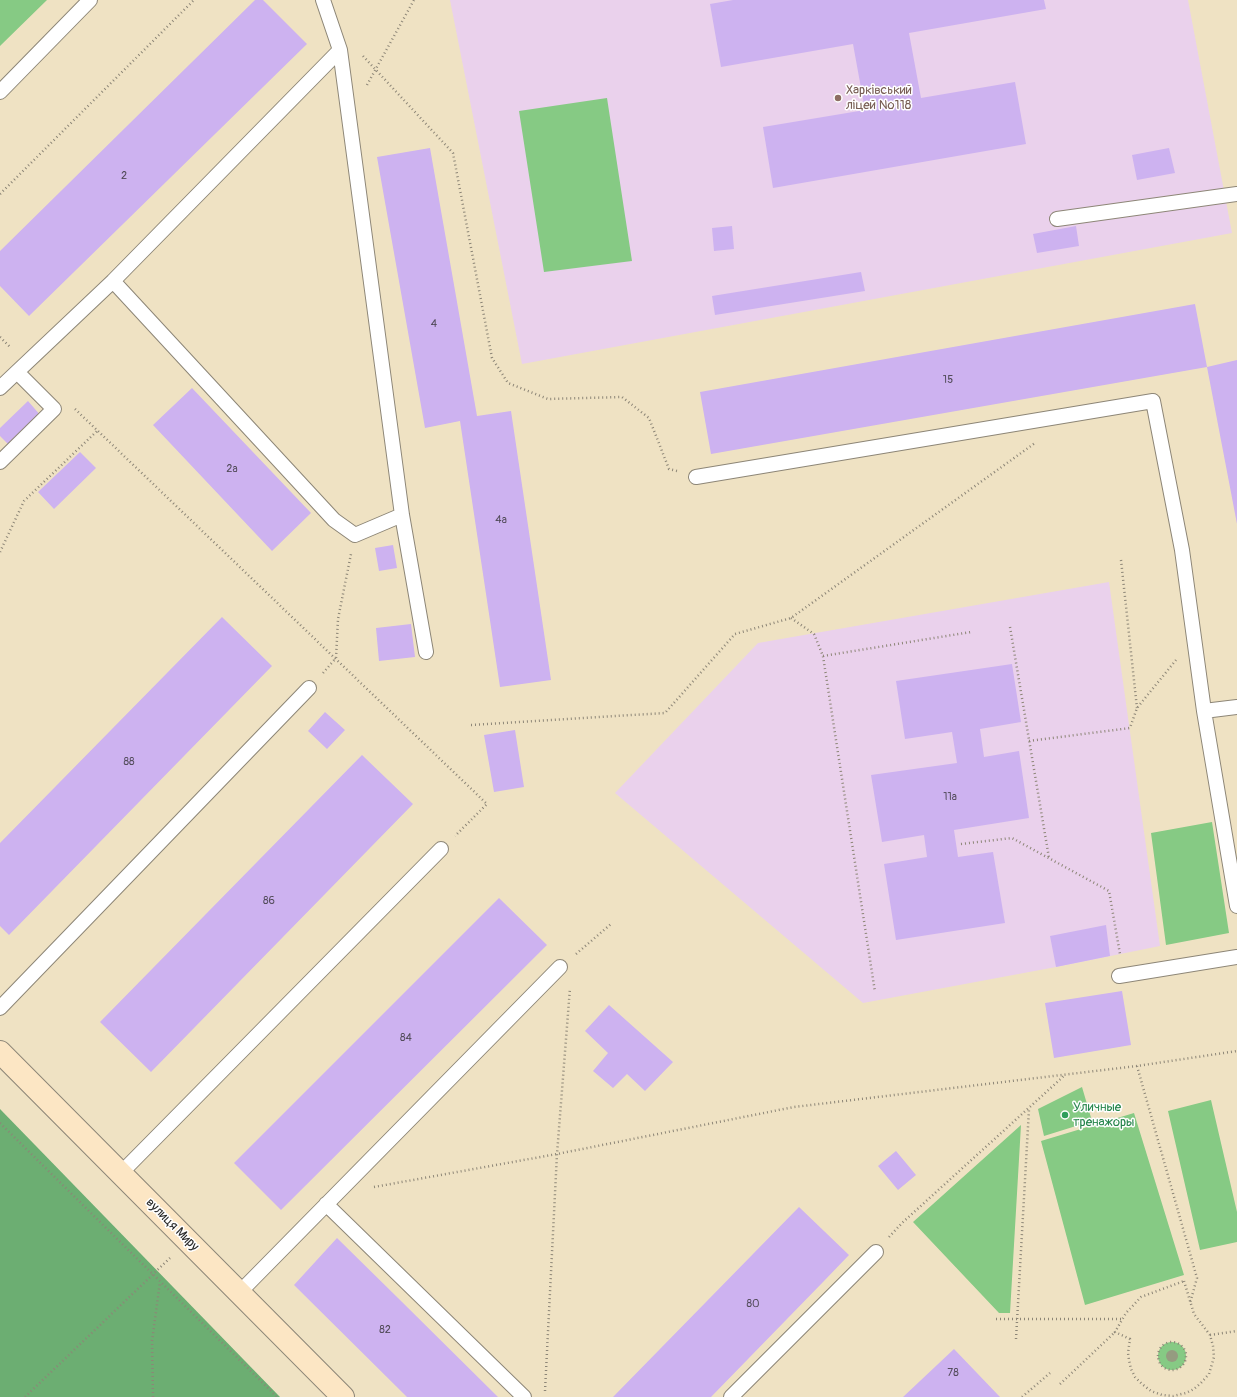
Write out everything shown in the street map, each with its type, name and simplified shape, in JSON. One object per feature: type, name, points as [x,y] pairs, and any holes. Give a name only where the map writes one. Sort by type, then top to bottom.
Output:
[{"type":"street","name":"вулиця Миру","points":[[0,1052],[343,1397]]},
{"type":"lane","points":[[0,92],[90,0]]},
{"type":"lane","points":[[323,0],[340,50],[402,515],[426,652]]},
{"type":"lane","points":[[0,388],[113,281],[340,50]]},
{"type":"lane","points":[[1057,219],[1237,194]]},
{"type":"lane","points":[[113,281],[334,520],[355,535],[402,515]]},
{"type":"lane","points":[[0,462],[54,409],[17,372]]},
{"type":"lane","points":[[696,477],[1153,401],[1182,550],[1204,711],[1237,906]]},
{"type":"lane","points":[[0,1008],[309,688]]},
{"type":"lane","points":[[1204,711],[1237,707]]},
{"type":"lane","points":[[121,1173],[441,849]]},
{"type":"lane","points":[[1119,976],[1237,957]]},
{"type":"lane","points":[[239,1292],[560,967]]},
{"type":"lane","points":[[326,1204],[524,1397]]},
{"type":"lane","points":[[731,1397],[876,1252]]},
{"type":"path","points":[[0,194],[194,0]]},
{"type":"path","points":[[364,91],[414,0]]},
{"type":"path","points":[[360,52],[453,153],[492,358],[508,383],[548,399],[622,397],[649,418],[669,469],[696,477]]},
{"type":"path","points":[[70,404],[487,804],[441,849]]},
{"type":"path","points":[[0,552],[24,501],[97,431]]},
{"type":"path","points":[[471,725],[665,713],[735,634],[791,618],[1037,442]]},
{"type":"path","points":[[336,658],[338,619],[355,535]]},
{"type":"path","points":[[1121,560],[1137,708]]},
{"type":"path","points":[[791,618],[814,634],[823,656],[874,992]]},
{"type":"path","points":[[1010,627],[1049,858]]},
{"type":"path","points":[[823,656],[971,632]]},
{"type":"path","points":[[1029,740],[1130,728],[1137,708],[1194,638]]},
{"type":"path","points":[[960,844],[1012,838],[1109,891],[1120,954]]},
{"type":"path","points":[[560,967],[611,924]]},
{"type":"path","points":[[545,1397],[558,1154],[570,981]]},
{"type":"path","points":[[336,1193],[558,1154],[794,1107],[1066,1075],[1237,1051]]},
{"type":"path","points":[[1137,1066],[1197,1278],[1190,1303]]},
{"type":"path","points":[[902,1223],[1066,1075]]},
{"type":"path","points":[[1016,1339],[1029,1108]]},
{"type":"path","points":[[0,1122],[277,1397]]},
{"type":"path","points":[[25,1397],[153,1274]]},
{"type":"path","points":[[154,1397],[152,1341],[160,1281]]},
{"type":"path","points":[[1060,1384],[1115,1332],[1126,1313],[1141,1298],[1184,1281],[1194,1314],[1210,1335],[1213,1346],[1214,1357],[1209,1374],[1201,1384],[1186,1393],[1173,1396],[1162,1395],[1151,1391],[1142,1384],[1131,1369],[1128,1353],[1130,1339],[1115,1332]]},
{"type":"path","points":[[996,1319],[1121,1319]]},
{"type":"path","points":[[1210,1335],[1237,1330]]},
{"type":"path","points":[[1171,1342],[1179,1344],[1186,1354],[1182,1366],[1173,1370],[1164,1367],[1159,1360],[1158,1351],[1164,1344],[1171,1342]]},
{"type":"path","points":[[1022,1397],[1050,1373]]},
{"type":"path","points":[[1155,1397],[1156,1392]]},
{"type":"shaded area","name":"Харківський ліцей №118","points":[[450,0],[1188,0],[1232,233],[522,364]]},
{"type":"shaded area","points":[[1109,582],[1160,946],[863,1003],[615,793],[758,643]]},
{"type":"green space","points":[[0,0],[47,0],[0,46]]},
{"type":"green space","points":[[607,98],[632,261],[544,272],[519,111]]},
{"type":"green space","points":[[1212,822],[1229,933],[1166,945],[1151,833]]},
{"type":"green space","name":"Уличные тренажоры","points":[[1082,1087],[1092,1121],[1044,1136],[1038,1109]]},
{"type":"green space","points":[[1211,1100],[1237,1212],[1237,1242],[1200,1250],[1168,1111]]},
{"type":"green space","points":[[0,1109],[280,1397],[0,1397]]},
{"type":"green space","points":[[1134,1113],[1184,1275],[1085,1305],[1041,1141]]},
{"type":"green space","points":[[1021,1125],[1010,1313],[999,1313],[913,1222]]},
{"type":"green space","points":[[1172,1342],[1182,1346],[1186,1356],[1182,1366],[1172,1370],[1162,1366],[1158,1356],[1162,1346]]},
{"type":"building","points":[[255,0],[263,0],[307,44],[29,316],[0,286],[0,251]]},
{"type":"building","points":[[733,0],[1044,0],[1046,9],[909,33],[921,98],[1015,82],[1026,144],[773,188],[763,127],[865,110],[853,44],[721,67],[710,4]]},
{"type":"building","points":[[430,148],[477,416],[511,411],[551,680],[500,687],[460,421],[425,428],[377,157]]},
{"type":"building","points":[[1169,148],[1175,173],[1137,180],[1132,155]]},
{"type":"building","points":[[732,226],[734,249],[714,251],[712,228]]},
{"type":"building","points":[[1076,226],[1079,246],[1037,253],[1033,234]]},
{"type":"building","points":[[861,272],[865,291],[715,315],[712,296]]},
{"type":"building","points":[[1195,304],[1207,367],[711,454],[700,392]]},
{"type":"building","points":[[1237,360],[1237,524],[1207,367]]},
{"type":"building","points":[[192,388],[311,513],[272,551],[153,425]]},
{"type":"building","points":[[28,401],[41,416],[10,446],[0,436],[0,428]]},
{"type":"building","points":[[80,452],[96,468],[54,509],[38,492]]},
{"type":"building","points":[[393,545],[397,568],[379,571],[375,548]]},
{"type":"building","points":[[222,617],[272,666],[9,935],[0,926],[0,843]]},
{"type":"building","points":[[411,624],[415,657],[379,661],[376,628]]},
{"type":"building","points":[[1012,664],[1021,722],[980,729],[984,757],[1019,751],[1029,818],[954,830],[958,857],[993,852],[1005,923],[896,940],[884,864],[927,857],[924,835],[882,842],[871,775],[957,763],[952,732],[905,739],[896,681]]},
{"type":"building","points":[[325,712],[345,730],[327,749],[308,731]]},
{"type":"building","points":[[515,730],[524,787],[494,792],[484,735]]},
{"type":"building","points":[[362,755],[413,804],[151,1072],[100,1022]]},
{"type":"building","points":[[499,898],[547,945],[281,1210],[234,1163]]},
{"type":"building","points":[[1106,925],[1110,956],[1056,967],[1050,936]]},
{"type":"building","points":[[1122,991],[1131,1045],[1054,1058],[1045,1003]]},
{"type":"building","points":[[609,1005],[673,1062],[645,1091],[627,1074],[613,1088],[593,1071],[608,1053],[585,1031]]},
{"type":"building","points":[[896,1151],[916,1175],[898,1190],[878,1166]]},
{"type":"building","points":[[799,1207],[849,1255],[711,1397],[613,1397]]},
{"type":"building","points":[[337,1238],[498,1397],[407,1397],[294,1285]]},
{"type":"building","points":[[954,1349],[1000,1397],[903,1397]]},
{"type":"place","name":"Харківський ліцей №118","points":[[838,98]]},
{"type":"place","name":"Уличные тренажоры","points":[[1065,1115]]}]
